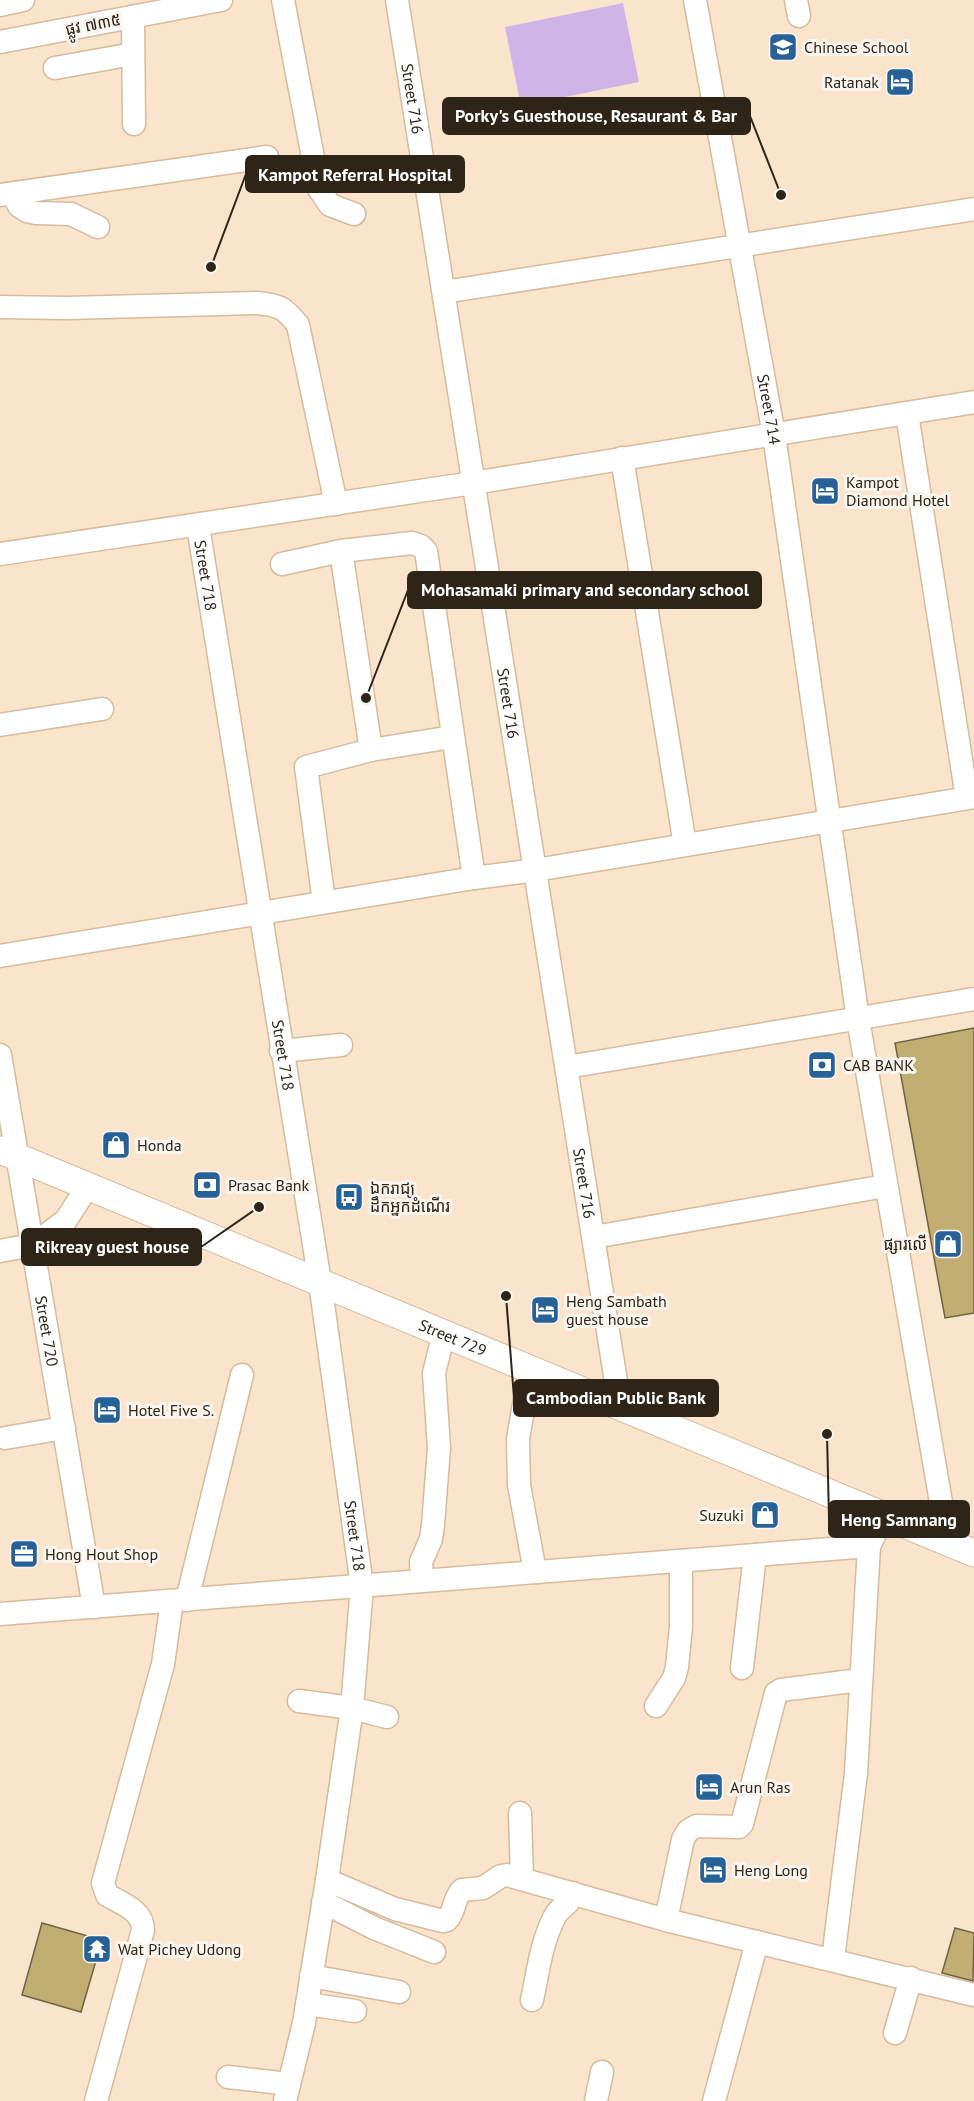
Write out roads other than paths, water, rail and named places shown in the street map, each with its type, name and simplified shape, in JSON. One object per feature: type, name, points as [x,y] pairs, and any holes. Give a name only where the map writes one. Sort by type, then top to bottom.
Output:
[{"type":"main road","name":"Street 729","points":[[9,1153],[974,1553]]},
{"type":"street","points":[[0,4],[23,0]]},
{"type":"street","name":"ផ្លូវ ៧៣៥","points":[[0,42],[221,0]]},
{"type":"street","points":[[283,0],[319,189],[330,205],[354,214]]},
{"type":"street","name":"Street 716","points":[[397,0],[620,1407]]},
{"type":"street","name":"Street 714","points":[[695,0],[774,435],[858,1020],[948,1543]]},
{"type":"street","points":[[133,17],[134,124]]},
{"type":"street","points":[[55,68],[133,54]]},
{"type":"street","points":[[6,195],[267,157]]},
{"type":"street","points":[[6,195],[27,211],[71,214],[98,227]]},
{"type":"street","points":[[444,292],[974,209]]},
{"type":"street","points":[[0,307],[67,308],[257,303],[275,305],[287,310],[298,325],[336,504]]},
{"type":"street","points":[[0,554],[474,483],[974,402]]},
{"type":"street","points":[[0,956],[324,902],[536,870],[970,797],[907,414]]},
{"type":"street","points":[[622,458],[685,845]]},
{"type":"street","name":"Street 718","points":[[198,526],[320,1282],[363,1586],[352,1708],[325,1891],[307,2004],[287,2093]]},
{"type":"street","points":[[282,564],[341,551],[412,543],[426,551],[474,878]]},
{"type":"street","points":[[341,551],[371,750]]},
{"type":"street","points":[[0,725],[102,709]]},
{"type":"street","points":[[324,902],[306,767],[371,750],[452,737]]},
{"type":"street","points":[[567,1067],[974,999]]},
{"type":"street","points":[[281,1051],[341,1045]]},
{"type":"street","name":"Street 720","points":[[0,1055],[9,1153],[33,1245],[93,1607]]},
{"type":"street","points":[[0,1251],[33,1245],[66,1220],[88,1186]]},
{"type":"street","points":[[594,1237],[885,1186]]},
{"type":"street","points":[[422,1581],[421,1562],[431,1539],[433,1525],[439,1448],[434,1372],[444,1334]]},
{"type":"street","points":[[530,1369],[518,1439],[519,1485],[535,1572]]},
{"type":"street","points":[[96,2101],[143,1930],[143,1921],[139,1914],[107,1895],[104,1883],[242,1375]]},
{"type":"street","points":[[5,1438],[64,1428]]},
{"type":"street","points":[[833,1959],[856,1773],[870,1546],[884,1516]]},
{"type":"street","points":[[0,1614],[870,1546]]},
{"type":"street","points":[[742,1668],[755,1555]]},
{"type":"street","points":[[656,1706],[674,1678],[677,1667],[681,1626],[681,1561]]},
{"type":"street","points":[[666,1920],[683,1839],[688,1831],[696,1826],[739,1827],[742,1824],[776,1693],[781,1690],[860,1680]]},
{"type":"street","points":[[299,1701],[352,1708],[387,1717]]},
{"type":"street","points":[[520,1813],[522,1879]]},
{"type":"street","points":[[325,1891],[443,1921],[450,1917],[457,1896],[462,1890],[483,1888],[501,1876],[507,1875],[666,1920],[974,1995]]},
{"type":"street","points":[[325,1891],[374,1928],[434,1952]]},
{"type":"street","points":[[532,2000],[545,1938],[555,1915],[571,1902],[573,1893]]},
{"type":"street","points":[[714,2101],[757,1942]]},
{"type":"street","points":[[312,1976],[399,1992]]},
{"type":"street","points":[[895,2033],[911,1978]]},
{"type":"street","points":[[307,2004],[356,2011]]},
{"type":"street","points":[[596,2101],[602,2072]]},
{"type":"street","points":[[228,2078],[287,2093]]},
{"type":"place","name":"Chinese School","points":[[783,47]]},
{"type":"place","name":"Ratanak","points":[[900,82]]},
{"type":"place","name":"Porky's Guesthouse, Resaurant & Bar","points":[[781,195]]},
{"type":"place","name":"Kampot Referral Hospital","points":[[211,267]]},
{"type":"place","name":"Kampot Diamond Hotel","points":[[825,491]]},
{"type":"place","name":"Mohasamaki primary and secondary school","points":[[366,698]]},
{"type":"place","name":"CAB BANK","points":[[822,1065]]},
{"type":"place","name":"Honda","points":[[116,1145]]},
{"type":"place","name":"Prasac Bank","points":[[207,1185]]},
{"type":"place","name":"ឯករាជ្យ ដឹកអ្នកដំណើរ","points":[[349,1197]]},
{"type":"place","name":"Rikreay guest house","points":[[259,1207]]},
{"type":"place","name":"ផ្សារលើ","points":[[948,1244]]},
{"type":"place","name":"Cambodian Public Bank","points":[[506,1296]]},
{"type":"place","name":"Heng Sambath guest house","points":[[545,1310]]},
{"type":"place","name":"Hotel Five S.","points":[[107,1410]]},
{"type":"place","name":"Heng Samnang","points":[[827,1434]]},
{"type":"place","name":"Suzuki","points":[[765,1515]]},
{"type":"place","name":"Hong Hout Shop","points":[[24,1554]]},
{"type":"place","name":"Arun Ras","points":[[709,1787]]},
{"type":"place","name":"Heng Long","points":[[713,1870]]},
{"type":"place","name":"Wat Pichey Udong","points":[[97,1949]]}]
